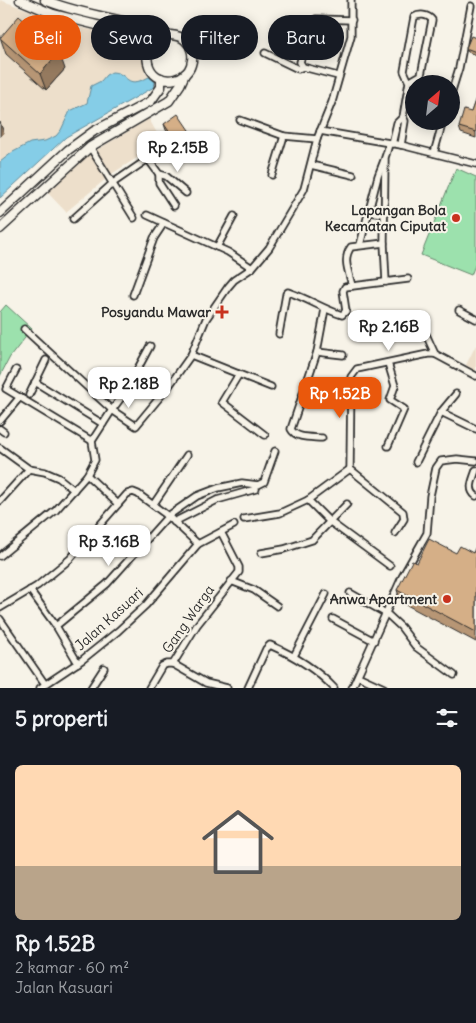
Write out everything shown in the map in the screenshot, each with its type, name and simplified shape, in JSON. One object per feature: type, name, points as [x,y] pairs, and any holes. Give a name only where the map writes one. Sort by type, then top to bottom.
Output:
[{"type":"street","points":[[20,0],[53,14],[91,24]]},
{"type":"street","points":[[45,0],[65,8],[95,15]]},
{"type":"street","points":[[24,329],[112,410],[136,426],[170,386],[191,355],[206,319],[228,287],[234,280],[252,268],[269,248],[304,189],[317,139],[332,102],[351,36],[351,0]]},
{"type":"street","points":[[457,75],[471,6]]},
{"type":"street","points":[[418,15],[428,16],[432,20],[421,75],[409,82],[404,71],[414,17],[418,15]]},
{"type":"street","points":[[303,67],[300,62],[312,23],[316,19],[352,20]]},
{"type":"street","points":[[0,229],[90,146],[168,101],[180,85],[192,63],[191,50],[188,44],[178,36],[171,35]]},
{"type":"street","points":[[265,53],[298,69],[303,67],[338,76]]},
{"type":"street","points":[[148,60],[148,66],[153,73],[161,78],[174,80],[185,74]]},
{"type":"street","points":[[0,213],[68,150],[94,131],[151,101],[161,87],[161,78]]},
{"type":"street","points":[[360,245],[380,171],[397,123],[402,117],[405,102]]},
{"type":"street","points":[[401,145],[405,121],[402,117]]},
{"type":"street","points":[[240,120],[284,136],[317,139]]},
{"type":"street","points":[[434,153],[440,130]]},
{"type":"street","points":[[320,131],[401,145],[476,164]]},
{"type":"street","points":[[272,175],[284,136]]},
{"type":"street","points":[[90,146],[134,218]]},
{"type":"street","points":[[73,218],[113,183],[161,150]]},
{"type":"street","points":[[148,159],[159,174],[159,183],[174,206]]},
{"type":"street","points":[[385,160],[384,243],[386,282]]},
{"type":"street","points":[[311,165],[353,175]]},
{"type":"street","points":[[159,174],[166,176],[186,193]]},
{"type":"street","points":[[369,212],[384,214]]},
{"type":"street","points":[[147,215],[217,247],[252,268]]},
{"type":"street","points":[[217,247],[234,216]]},
{"type":"street","points":[[133,295],[154,238],[164,224]]},
{"type":"street","points":[[352,286],[346,260],[347,253],[351,247],[384,243]]},
{"type":"street","points":[[279,334],[286,293],[305,297],[326,309],[342,315],[346,311],[342,291],[345,287],[408,279]]},
{"type":"street","points":[[322,438],[298,436],[293,434],[291,429],[317,352],[326,309]]},
{"type":"street","points":[[459,310],[476,319]]},
{"type":"street","points":[[354,323],[415,317],[419,319],[435,354]]},
{"type":"street","points":[[0,556],[56,510],[87,475],[95,460],[92,441],[135,379],[136,372],[150,346]]},
{"type":"street","points":[[317,352],[343,355]]},
{"type":"street","points":[[350,469],[351,377],[357,369],[435,354],[476,376]]},
{"type":"street","points":[[191,355],[271,387]]},
{"type":"street","points":[[29,395],[46,360]]},
{"type":"street","points":[[388,363],[395,386],[390,400],[404,409],[388,446]]},
{"type":"street","points":[[16,370],[6,388],[92,441]]},
{"type":"street","points":[[239,374],[222,402],[265,435]]},
{"type":"street","points":[[35,382],[103,424]]},
{"type":"street","points":[[416,462],[441,412],[456,394]]},
{"type":"street","points":[[0,421],[20,397]]},
{"type":"street","points":[[302,397],[322,398]]},
{"type":"street","points":[[441,412],[476,429]]},
{"type":"street","points":[[0,448],[29,469],[45,472],[59,478],[74,490]]},
{"type":"street","points":[[56,626],[107,584],[168,516],[197,496],[218,488],[242,483],[258,485],[264,482],[275,451]]},
{"type":"street","points":[[153,505],[187,455]]},
{"type":"street","points":[[352,688],[387,614],[402,577],[427,533],[430,496],[438,466],[441,461],[457,459],[476,461]]},
{"type":"street","points":[[0,501],[29,469]]},
{"type":"street","points":[[244,519],[280,512],[308,500],[350,469]]},
{"type":"street","points":[[350,469],[403,512],[404,519],[395,533]]},
{"type":"street","points":[[476,470],[470,487],[476,496]]},
{"type":"street","points":[[87,475],[118,504]]},
{"type":"street","points":[[174,522],[217,500],[256,489]]},
{"type":"street","points":[[0,608],[30,590],[70,559],[127,494],[133,492],[168,516],[198,544]]},
{"type":"street","points":[[308,500],[329,522],[390,566]]},
{"type":"street","points":[[261,553],[284,549],[312,540],[347,504]]},
{"type":"street","name":"Jalan Kasuari","points":[[43,686],[78,663],[118,631],[146,605],[198,544],[234,525]]},
{"type":"street","name":"Gang Warga","points":[[149,688],[162,666],[173,664],[197,624],[237,574],[239,567],[221,532]]},
{"type":"street","points":[[231,581],[254,590],[277,606]]},
{"type":"street","points":[[30,590],[56,626],[78,663]]},
{"type":"street","points":[[350,593],[387,614],[401,627],[416,647],[454,675]]},
{"type":"street","points":[[294,656],[326,594]]},
{"type":"street","points":[[0,619],[43,686]]},
{"type":"street","points":[[333,619],[374,641]]},
{"type":"street","points":[[248,688],[266,649],[270,645],[294,656],[324,678],[334,688]]},
{"type":"street","points":[[173,664],[206,683],[227,688]]},
{"type":"street","points":[[91,688],[104,668]]},
{"type":"street","points":[[358,676],[384,688]]},
{"type":"shaded area","points":[[0,0],[42,15],[15,15],[15,60],[81,60],[81,27],[91,30],[91,60],[144,60],[145,73],[155,82],[154,87],[66,137],[0,198]]},
{"type":"shaded area","points":[[149,119],[162,142],[113,173],[66,212],[47,192],[90,154]]},
{"type":"shaded area","points":[[476,345],[476,371],[466,365]]},
{"type":"green space","name":"Lapangan Bola Kecamatan Ciputat","points":[[456,168],[476,177],[476,263],[471,275],[421,255]]},
{"type":"green space","points":[[6,305],[32,329],[10,357],[0,376],[0,312]]},
{"type":"water","points":[[112,72],[135,82],[149,77],[155,82],[154,87],[66,137],[0,198],[0,162],[30,143],[45,141],[56,136],[70,111],[87,103],[91,86]]},
{"type":"building","points":[[15,21],[15,52],[0,38]]},
{"type":"building","points":[[471,36],[476,38],[476,52],[466,48]]},
{"type":"building","points":[[24,60],[52,60],[40,74]]},
{"type":"building","points":[[476,98],[476,132],[460,127],[464,110],[471,112]]},
{"type":"building","points":[[178,114],[195,139],[181,149],[164,124]]},
{"type":"building","points":[[429,539],[456,553],[460,546],[473,553],[476,548],[476,632],[397,590],[412,561],[417,563]]},
{"type":"place","name":"Lapangan Bola Kecamatan Ciputat","points":[[456,218]]},
{"type":"place","name":"Posyandu Mawar","points":[[222,312]]},
{"type":"place","name":"Anwa Apartment","points":[[447,599]]}]
